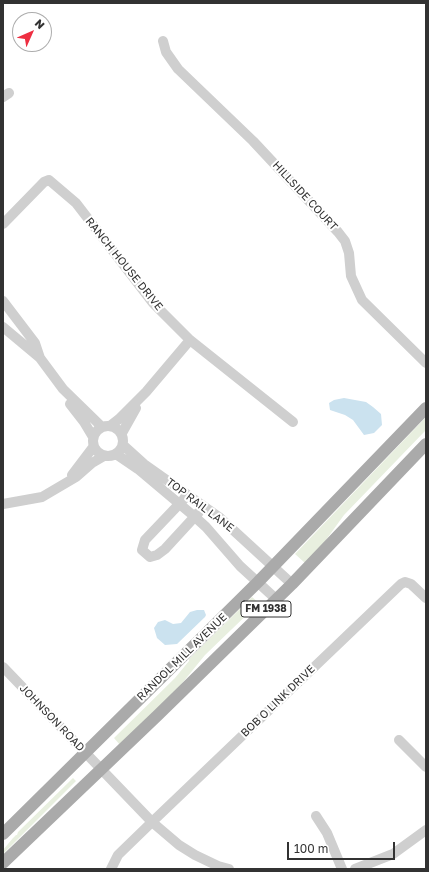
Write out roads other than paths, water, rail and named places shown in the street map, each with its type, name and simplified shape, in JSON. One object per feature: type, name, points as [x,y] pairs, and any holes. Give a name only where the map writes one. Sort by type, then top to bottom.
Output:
[{"type":"main road","name":"RANDOL MILL AVENUE","points":[[3,834],[273,567],[426,408]]},
{"type":"main road","name":"FM 1938","points":[[3,864],[292,584],[426,444]]},
{"type":"street","name":"HILLSIDE COURT","points":[[162,41],[168,56],[178,69],[253,141],[338,232],[345,241],[349,253],[351,276],[362,300],[426,363]]},
{"type":"street","name":"RANCH HOUSE DRIVE","points":[[3,224],[44,182],[49,180],[76,203],[153,303],[190,340],[293,422]]},
{"type":"street","points":[[3,301],[35,343],[40,358]]},
{"type":"street","points":[[3,327],[40,358],[63,389],[71,405],[84,422],[99,453],[104,456]]},
{"type":"street","points":[[70,481],[73,472],[86,458],[96,431],[120,419],[146,392],[190,340]]},
{"type":"street","points":[[3,504],[42,497],[70,481],[92,463],[104,456],[116,454],[124,445],[122,433],[118,428],[106,426],[63,389]]},
{"type":"street","points":[[122,433],[146,392]]},
{"type":"street","name":"TOP RAIL LANE","points":[[124,445],[144,464],[219,517],[292,584]]},
{"type":"street","name":"TOP RAIL LANE","points":[[116,454],[138,469],[195,517],[206,527],[240,566],[276,599]]},
{"type":"street","points":[[189,495],[145,540],[142,550],[150,557],[157,555],[166,549],[204,506]]},
{"type":"street","name":"BOB O LINK DRIVE","points":[[111,869],[118,855],[401,584],[405,582],[412,584],[426,598]]},
{"type":"street","name":"JOHNSON ROAD","points":[[3,667],[152,822],[179,845],[195,855],[218,866],[229,869]]},
{"type":"street","points":[[399,740],[426,768]]},
{"type":"street","points":[[316,816],[327,833],[342,869]]},
{"type":"street","points":[[355,869],[393,854],[426,830]]},
{"type":"water","points":[[344,398],[366,402],[381,414],[382,425],[374,433],[364,435],[353,420],[345,415],[330,410],[329,403],[334,400]]},
{"type":"water","points":[[204,610],[206,615],[205,617],[177,644],[165,645],[157,638],[154,628],[158,622],[165,620],[173,624],[181,623],[190,612]]}]
